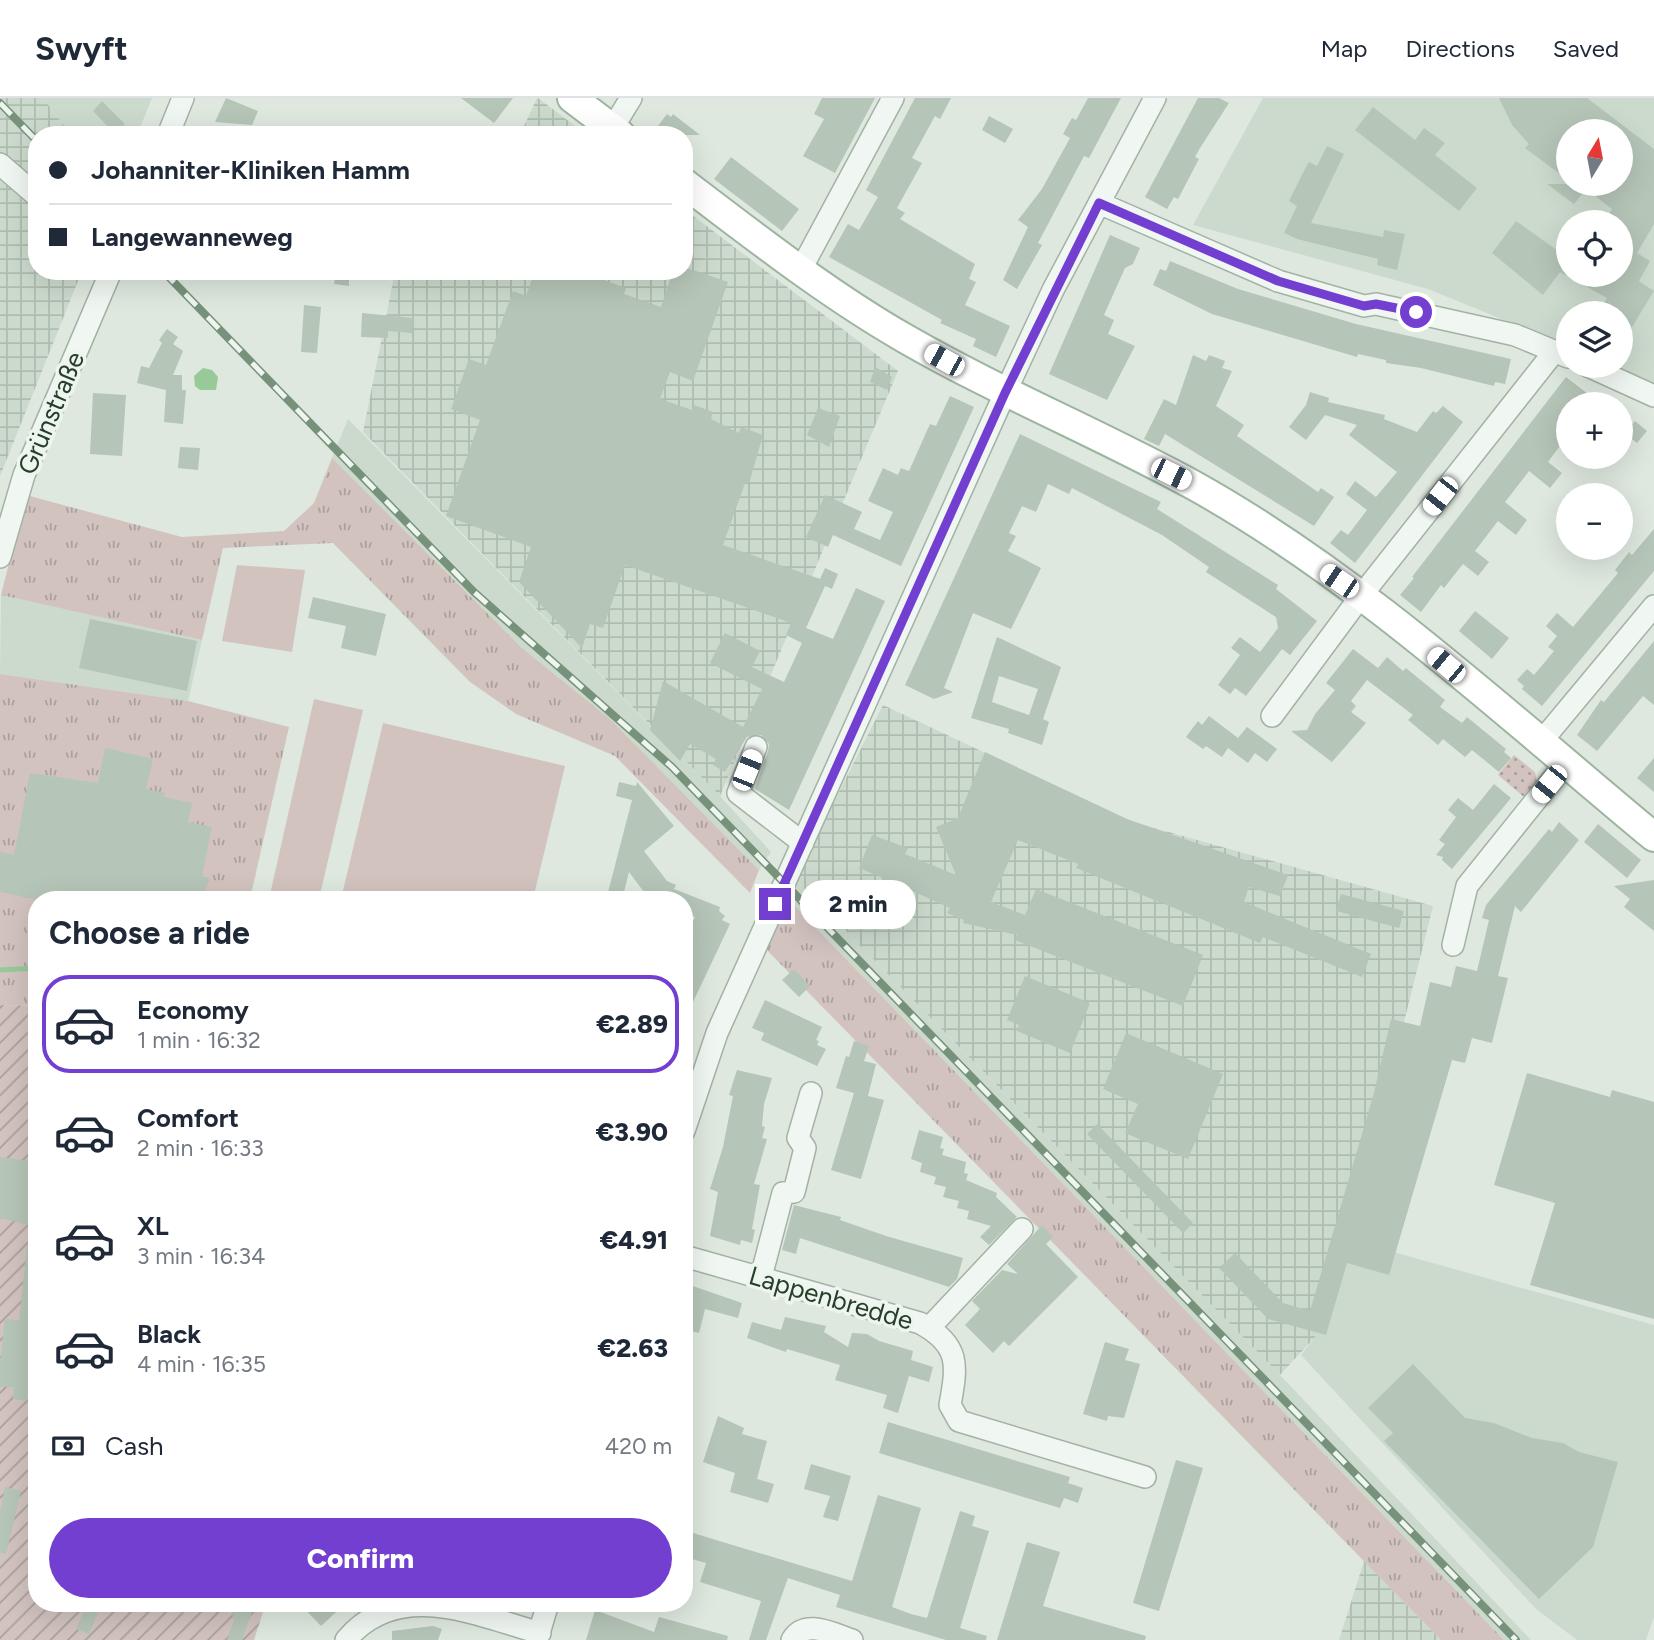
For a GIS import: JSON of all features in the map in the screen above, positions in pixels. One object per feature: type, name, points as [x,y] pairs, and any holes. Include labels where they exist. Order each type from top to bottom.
[{"type":"main road","points":[[572,98],[608,126]]},
{"type":"main road","points":[[693,190],[801,269],[903,338],[1005,393],[1195,486],[1361,596],[1654,837]]},
{"type":"street","points":[[172,126],[183,98]]},
{"type":"street","points":[[619,126],[631,98]]},
{"type":"street","points":[[801,269],[893,98]]},
{"type":"street","points":[[693,1104],[717,1033],[1005,393],[1099,203],[1155,98]]},
{"type":"street","points":[[0,164],[28,188]]},
{"type":"street","points":[[1099,203],[1278,281],[1364,306],[1376,304],[1515,335],[1556,352]]},
{"type":"street","name":"Grünstraße","points":[[0,557],[24,475],[107,280]]},
{"type":"street","points":[[1272,716],[1361,596],[1556,360]]},
{"type":"street","points":[[1614,378],[1654,396]]},
{"type":"street","points":[[1539,743],[1654,606]]},
{"type":"street","points":[[756,747],[738,793],[803,843]]},
{"type":"street","points":[[1453,945],[1467,886],[1565,764]]},
{"type":"street","points":[[761,1277],[783,1193],[794,1192],[805,1148],[798,1138],[811,1093]]},
{"type":"street","points":[[929,1328],[1022,1229]]},
{"type":"street","name":"Lappenbredde","points":[[693,1258],[929,1328],[947,1344],[956,1367],[950,1405],[958,1420],[1145,1477]]},
{"type":"street","points":[[346,1640],[371,1619],[386,1612]]},
{"type":"street","points":[[464,1612],[538,1636],[545,1612]]},
{"type":"street","points":[[792,1640],[802,1629],[813,1628],[852,1640]]},
{"type":"shaded area","points":[[0,98],[43,98],[64,126],[28,126],[28,280],[78,280],[0,476]]},
{"type":"shaded area","points":[[43,98],[152,98],[141,126],[64,126]]},
{"type":"shaded area","points":[[538,98],[575,126],[524,126]]},
{"type":"shaded area","points":[[1263,98],[1654,98],[1654,387],[1633,377],[1633,301],[1556,301],[1556,341],[1428,289],[1193,225]]},
{"type":"shaded area","points":[[693,216],[898,371],[720,796],[363,432],[393,280],[693,280]]},
{"type":"shaded area","points":[[203,368],[212,370],[218,377],[216,390],[200,390],[195,386],[194,376]]},
{"type":"shaded area","points":[[348,419],[720,796],[771,852],[759,870],[610,719],[522,648],[332,458]]},
{"type":"shaded area","points":[[1,595],[202,640],[188,701],[0,674]]},
{"type":"shaded area","points":[[883,705],[1133,822],[1433,906],[1377,1130],[1315,1337],[1280,1375],[795,879]]},
{"type":"shaded area","points":[[795,879],[1280,1375],[1531,1640],[1504,1640],[786,897]]},
{"type":"shaded area","points":[[1347,1239],[1654,1325],[1654,1617],[1646,1640],[1577,1640],[1536,1609],[1301,1355],[1315,1337]]},
{"type":"shaded area","points":[[1364,1561],[1441,1640],[1339,1640]]},
{"type":"green space","points":[[332,458],[522,648],[610,719],[759,870],[750,893],[615,756],[516,714],[470,682],[333,543],[223,548],[202,640],[1,595],[26,495],[182,537],[284,531],[314,503]]},
{"type":"green space","points":[[237,565],[305,570],[292,652],[222,641]]},
{"type":"green space","points":[[0,674],[188,701],[289,727],[252,891],[28,891],[28,1006],[0,1005]]},
{"type":"green space","points":[[314,699],[363,710],[321,891],[271,891]]},
{"type":"green space","points":[[383,723],[565,766],[535,891],[343,891]]},
{"type":"green space","points":[[1514,755],[1535,772],[1537,782],[1525,798],[1498,775]]},
{"type":"green space","points":[[786,897],[1504,1640],[1441,1640],[763,946]]},
{"type":"green space","points":[[0,1005],[28,1006],[28,1612],[263,1612],[254,1640],[0,1640]]},
{"type":"building","points":[[226,98],[258,111],[252,125],[215,122]]},
{"type":"building","points":[[461,98],[513,98],[494,123]]},
{"type":"building","points":[[822,98],[875,98],[835,173],[803,156],[824,119],[814,114]]},
{"type":"building","points":[[915,98],[951,98],[940,119],[935,116],[912,158],[922,163],[897,208],[905,213],[900,219],[975,264],[969,279],[976,282],[965,305],[1010,326],[996,357],[973,346],[976,339],[940,323],[942,320],[829,257],[848,224],[859,230],[878,197],[866,190]]},
{"type":"building","points":[[1088,98],[1121,98],[1089,158],[1084,156],[1038,243],[1042,245],[1017,289],[1003,280],[1028,227],[1018,220],[1042,189],[1070,138],[1063,134],[1072,118],[1076,120]]},
{"type":"building","points":[[1198,98],[1219,98],[1229,103],[1195,157],[1199,159],[1178,199],[1174,197],[1167,209],[1145,197]]},
{"type":"building","points":[[1499,98],[1587,98],[1615,119],[1556,119],[1556,171],[1525,148],[1529,144],[1512,125]]},
{"type":"building","points":[[102,101],[125,124],[107,126],[93,111]]},
{"type":"building","points":[[1373,107],[1415,140],[1424,128],[1445,143],[1435,155],[1477,188],[1459,211],[1355,130]]},
{"type":"building","points":[[667,114],[671,117],[673,114],[688,126],[658,126]]},
{"type":"building","points":[[989,116],[1013,129],[1005,143],[982,130]]},
{"type":"building","points":[[1633,133],[1654,149],[1654,224],[1637,253],[1650,261],[1639,281],[1654,291],[1633,325],[1633,301],[1605,301],[1607,298],[1587,287],[1633,287],[1633,210],[1612,209],[1595,196],[1633,196]]},
{"type":"building","points":[[1327,146],[1344,154],[1311,223],[1383,237],[1384,230],[1405,234],[1397,270],[1377,265],[1378,259],[1297,239],[1284,233],[1297,206],[1289,201],[1309,162],[1317,166]]},
{"type":"building","points":[[731,157],[799,209],[782,231],[714,179]]},
{"type":"building","points":[[1563,196],[1580,196],[1574,204]]},
{"type":"building","points":[[1516,221],[1556,249],[1556,277],[1543,295],[1492,253]]},
{"type":"building","points":[[1110,235],[1140,248],[1133,264],[1125,268],[1104,315],[1114,320],[1108,334],[1135,346],[1107,400],[1049,374]]},
{"type":"building","points":[[1170,261],[1238,289],[1356,324],[1511,359],[1505,384],[1495,382],[1494,386],[1421,368],[1386,363],[1386,360],[1358,354],[1357,357],[1212,314],[1153,285],[1160,269],[1166,271]]},
{"type":"building","points":[[693,270],[728,282],[693,381],[670,372],[660,399],[692,410],[694,405],[713,412],[711,419],[739,433],[741,427],[763,435],[749,483],[745,483],[723,545],[820,579],[825,568],[838,574],[832,589],[825,586],[806,628],[833,639],[856,588],[885,601],[789,810],[755,789],[769,744],[761,735],[747,737],[725,772],[713,765],[716,759],[690,744],[680,761],[650,730],[663,681],[743,727],[762,689],[710,663],[725,633],[760,651],[752,667],[784,682],[802,643],[786,635],[791,623],[625,565],[603,628],[590,624],[582,648],[519,582],[531,547],[446,516],[480,420],[451,409],[469,359],[486,365],[513,291],[526,296],[532,280],[604,280],[626,288],[624,294],[661,307],[670,280],[693,280]]},
{"type":"building","points":[[335,280],[349,280],[349,286],[334,284]]},
{"type":"building","points":[[304,305],[321,307],[317,353],[301,352]]},
{"type":"building","points":[[362,313],[413,318],[412,333],[388,331],[388,338],[361,337]]},
{"type":"building","points":[[167,329],[178,337],[173,344],[183,351],[173,375],[182,375],[182,390],[186,390],[183,424],[164,422],[166,390],[137,383],[141,366],[149,368],[162,343],[159,340]]},
{"type":"building","points":[[1193,355],[1206,361],[1209,355],[1225,361],[1222,368],[1232,371],[1216,406],[1244,425],[1237,436],[1318,492],[1321,488],[1334,497],[1314,526],[1165,434],[1159,446],[1144,439],[1164,399],[1176,405]]},
{"type":"building","points":[[875,367],[892,377],[887,390],[870,382]]},
{"type":"building","points":[[1565,378],[1585,392],[1556,392],[1556,451],[1548,462],[1562,473],[1550,488],[1529,471],[1505,502],[1527,520],[1516,535],[1498,521],[1475,551],[1489,562],[1478,576],[1463,564],[1444,588],[1441,585],[1421,612],[1400,595],[1414,578],[1412,577]]},
{"type":"building","points":[[1310,392],[1329,398],[1328,402],[1385,415],[1384,419],[1417,432],[1433,411],[1436,413],[1443,406],[1463,422],[1355,563],[1330,543],[1341,530],[1348,535],[1367,510],[1346,494],[1355,481],[1376,497],[1397,472],[1349,435],[1357,425],[1325,415],[1306,440],[1289,427],[1306,405]]},
{"type":"building","points":[[93,393],[126,395],[122,456],[90,454]]},
{"type":"building","points":[[950,396],[974,407],[901,566],[833,535],[828,547],[806,537],[825,495],[862,512],[854,529],[880,540],[893,512],[868,501],[883,468],[898,475],[901,468],[909,471],[930,424],[936,426]]},
{"type":"building","points":[[818,408],[840,416],[829,447],[807,435]]},
{"type":"building","points":[[1635,421],[1647,431],[1637,443],[1633,440]]},
{"type":"building","points":[[1020,434],[1161,502],[1157,509],[1278,585],[1276,589],[1317,621],[1290,655],[1282,649],[1246,696],[1235,688],[1230,694],[1218,685],[1240,655],[1231,648],[1240,637],[1260,652],[1278,628],[1276,617],[1206,572],[1209,567],[1162,535],[1072,488],[1069,494],[1048,484],[1036,512],[1022,506],[1009,533],[1016,536],[1008,551],[1041,568],[1011,629],[973,613],[944,688],[953,692],[934,699],[905,685]]},
{"type":"building","points":[[180,447],[200,448],[198,470],[178,468]]},
{"type":"building","points":[[1654,529],[1654,571],[1542,706],[1522,689],[1524,686],[1517,680],[1527,669],[1534,675],[1554,651],[1548,647],[1557,636],[1546,626],[1557,613],[1573,627],[1618,573],[1615,570],[1623,560],[1633,560],[1633,554]]},
{"type":"building","points":[[313,597],[386,614],[376,656],[341,648],[346,626],[308,618]]},
{"type":"building","points":[[1475,611],[1509,638],[1492,659],[1459,631]]},
{"type":"building","points":[[90,619],[197,641],[187,691],[79,668]]},
{"type":"building","points":[[997,637],[1061,667],[1043,719],[1049,722],[1042,745],[1008,733],[1009,729],[971,718]],"holes":[[[999,676],[1038,689],[1029,715],[992,702]]]},
{"type":"building","points":[[1654,641],[1654,705],[1643,696],[1597,751],[1577,735],[1601,700],[1604,702]]},
{"type":"building","points":[[1353,649],[1378,668],[1387,657],[1403,671],[1406,668],[1445,700],[1440,707],[1462,723],[1467,717],[1506,749],[1504,752],[1511,758],[1499,772],[1472,750],[1465,757],[1443,739],[1438,745],[1408,720],[1413,715],[1367,680],[1351,701],[1356,706],[1351,712],[1366,723],[1332,762],[1291,731],[1307,730],[1315,714],[1335,690],[1326,683]]},
{"type":"building","points":[[1209,716],[1238,738],[1247,727],[1277,749],[1267,762],[1255,753],[1248,763],[1228,748],[1222,757],[1206,746],[1203,749],[1186,737],[1198,721],[1202,725]]},
{"type":"building","points":[[105,748],[153,759],[146,789],[165,793],[164,797],[192,803],[188,822],[212,827],[202,876],[210,878],[205,891],[28,891],[28,898],[0,892],[0,852],[14,855],[30,773],[98,783]]},
{"type":"building","points":[[985,752],[1127,819],[1288,875],[1280,896],[1249,887],[1244,902],[1371,954],[1362,977],[1263,937],[1260,943],[1076,868],[1078,864],[1018,840],[991,902],[1025,915],[1036,889],[1203,955],[1183,1006],[1015,940],[1017,935],[963,923],[964,920],[947,913],[950,908],[893,882],[883,882],[881,877],[859,868],[872,835],[908,848],[905,854],[956,875],[936,827],[958,818]]},
{"type":"building","points":[[1654,758],[1654,792],[1637,778]]},
{"type":"building","points":[[619,782],[636,786],[637,782],[674,826],[644,851],[667,881],[676,885],[674,889],[679,891],[643,891],[629,872],[624,891],[608,891],[632,800],[616,796]]},
{"type":"building","points":[[1494,784],[1511,798],[1452,869],[1442,860],[1443,857],[1436,855],[1445,844],[1439,840],[1456,817],[1448,810],[1458,798],[1473,810]]},
{"type":"building","points":[[1559,822],[1579,840],[1521,912],[1515,906],[1498,976],[1508,978],[1492,1043],[1472,1038],[1465,1063],[1452,1060],[1389,1275],[1347,1263],[1326,1335],[1268,1319],[1219,1268],[1235,1253],[1283,1303],[1310,1311],[1374,1093],[1391,1019],[1420,1026],[1430,982],[1451,987],[1456,966],[1477,971],[1489,920],[1482,918],[1486,905],[1549,829],[1552,832]]},
{"type":"building","points":[[1598,824],[1641,860],[1627,878],[1584,842]]},
{"type":"building","points":[[1654,880],[1654,931],[1624,907],[1630,899],[1614,886]]},
{"type":"building","points":[[1341,894],[1404,911],[1399,928],[1336,911]]},
{"type":"building","points":[[693,896],[720,907],[719,911],[725,916],[722,920],[730,924],[693,1002],[693,921]]},
{"type":"building","points":[[794,969],[810,986],[799,997],[782,980]]},
{"type":"building","points":[[1025,976],[1090,1003],[1070,1053],[1017,1031],[1019,1025],[1007,1020]]},
{"type":"building","points":[[765,1000],[822,1027],[816,1040],[819,1041],[817,1045],[826,1049],[817,1066],[761,1040],[764,1033],[752,1028]]},
{"type":"building","points":[[1126,1033],[1223,1074],[1188,1159],[1125,1133],[1138,1104],[1103,1089]]},
{"type":"building","points":[[854,1041],[869,1046],[864,1061],[876,1064],[868,1096],[884,1100],[861,1179],[831,1170],[854,1093],[836,1088],[846,1056],[849,1057]]},
{"type":"building","points":[[737,1070],[772,1078],[764,1104],[762,1126],[765,1127],[762,1138],[767,1139],[754,1184],[760,1185],[752,1229],[755,1230],[752,1243],[741,1240],[740,1245],[710,1236],[718,1192],[710,1189],[723,1147],[733,1096],[729,1095]]},
{"type":"building","points":[[1527,1073],[1610,1097],[1612,1090],[1654,1102],[1654,1319],[1530,1285],[1555,1203],[1494,1185]]},
{"type":"building","points":[[1097,1124],[1193,1223],[1183,1233],[1087,1134]]},
{"type":"building","points":[[919,1130],[943,1137],[940,1148],[944,1149],[942,1155],[966,1162],[966,1180],[997,1193],[996,1197],[1017,1217],[989,1245],[980,1237],[991,1226],[967,1219],[969,1211],[957,1208],[959,1201],[943,1197],[946,1187],[934,1184],[936,1177],[920,1172],[922,1163],[911,1159]]},
{"type":"building","points":[[0,1157],[28,1161],[28,1225],[0,1218]]},
{"type":"building","points":[[794,1205],[841,1217],[840,1220],[886,1236],[963,1258],[957,1279],[949,1287],[800,1238],[796,1254],[782,1250]]},
{"type":"building","points":[[1042,1225],[1053,1237],[1046,1244],[1078,1277],[1009,1346],[1004,1341],[993,1353],[965,1325],[980,1309],[972,1301],[1002,1270],[1018,1274],[1007,1264]]},
{"type":"building","points":[[28,1246],[27,1401],[13,1399],[14,1387],[0,1387],[5,1318],[19,1321]]},
{"type":"building","points":[[693,1286],[742,1303],[738,1318],[705,1309],[699,1333],[693,1331]]},
{"type":"building","points":[[785,1317],[826,1326],[824,1332],[848,1347],[852,1333],[867,1334],[879,1341],[913,1351],[911,1360],[933,1367],[929,1382],[909,1376],[898,1413],[883,1408],[887,1395],[835,1380],[840,1365],[787,1349],[786,1352],[747,1338],[752,1322],[781,1330]]},
{"type":"building","points":[[1105,1342],[1129,1349],[1125,1360],[1140,1364],[1124,1418],[1108,1416],[1107,1421],[1083,1414]]},
{"type":"building","points":[[1413,1364],[1465,1418],[1494,1423],[1532,1438],[1563,1443],[1579,1452],[1618,1462],[1593,1547],[1539,1599],[1384,1441],[1393,1433],[1368,1408]]},
{"type":"building","points":[[718,1416],[744,1428],[742,1434],[767,1441],[757,1479],[774,1484],[768,1503],[730,1492],[735,1473],[703,1462]]},
{"type":"building","points":[[888,1422],[1070,1477],[1068,1483],[1083,1488],[1078,1503],[1064,1498],[1060,1508],[879,1453]]},
{"type":"building","points":[[1176,1460],[1203,1468],[1159,1611],[1133,1603]]},
{"type":"building","points":[[811,1464],[851,1476],[838,1521],[823,1517],[830,1496],[804,1489]]},
{"type":"building","points":[[5,1487],[21,1491],[6,1554],[0,1553],[0,1512]]},
{"type":"building","points":[[878,1495],[921,1508],[892,1607],[927,1618],[960,1511],[975,1516],[972,1526],[989,1531],[960,1628],[987,1636],[986,1640],[946,1640],[836,1607],[840,1595],[788,1578],[766,1640],[749,1640],[761,1601],[700,1582],[706,1563],[693,1559],[693,1533],[852,1581]]},
{"type":"building","points":[[1027,1542],[1060,1552],[1043,1606],[1146,1636],[1145,1640],[997,1640]]},
{"type":"building","points":[[83,1612],[98,1612],[89,1634],[76,1629]]},
{"type":"building","points":[[232,1612],[252,1612],[242,1640],[227,1640],[234,1620]]},
{"type":"building","points":[[308,1612],[336,1612],[321,1626]]},
{"type":"building","points":[[594,1612],[654,1632],[659,1617],[728,1636],[727,1640],[586,1640]]},
{"type":"building","points":[[433,1626],[442,1629],[438,1640],[392,1640],[392,1631]]},
{"type":"waterway","points":[[0,970],[28,968]]},
{"type":"railway","points":[[0,103],[28,132]]},
{"type":"railway","points":[[172,280],[474,592],[672,767],[1516,1640]]},
{"type":"route","points":[[775,904],[1005,393],[1053,290],[1099,203],[1278,281],[1364,306],[1376,304],[1416,312]]}]
